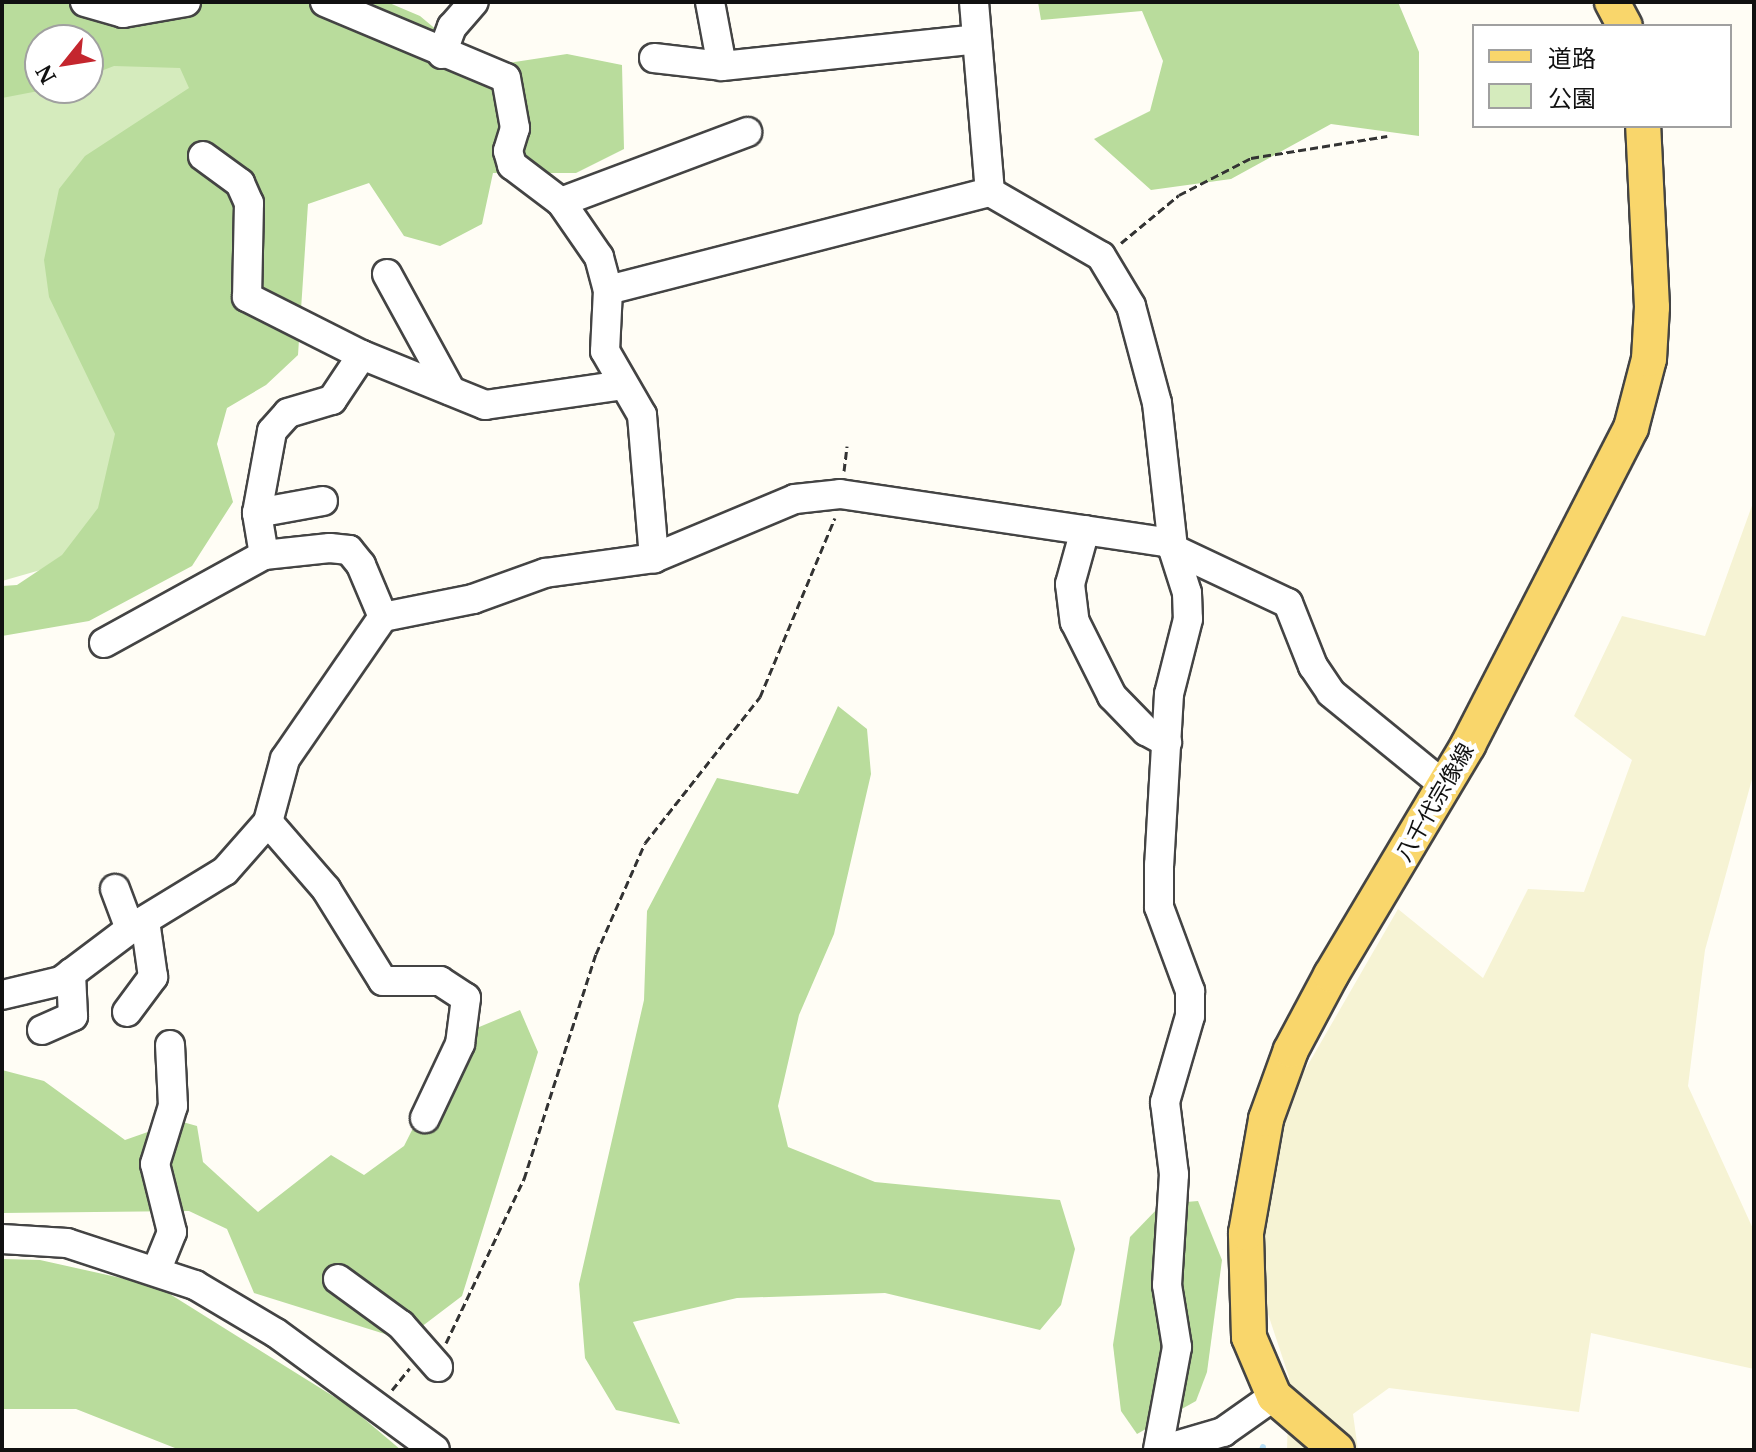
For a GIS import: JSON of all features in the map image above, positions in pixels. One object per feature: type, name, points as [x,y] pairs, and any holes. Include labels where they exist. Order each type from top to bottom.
[{"type":"main road","name":"八千代宗像線","points":[[1337,1450],[1274,1396],[1249,1337],[1243,1288],[1252,1181],[1266,1119],[1291,1050],[1331,975],[1445,786],[1614,464],[1641,393],[1652,307],[1643,128]]},
{"type":"street","points":[[85,2],[123,13],[186,2]]},
{"type":"street","points":[[442,54],[452,27],[474,2]]},
{"type":"street","points":[[710,2],[722,66]]},
{"type":"street","points":[[974,2],[990,192]]},
{"type":"street","points":[[331,3],[442,54],[506,78],[515,128],[508,151],[512,165],[561,202],[599,257],[608,290],[605,351],[642,415],[654,558]]},
{"type":"street","points":[[654,58],[722,66],[977,39]]},
{"type":"street","points":[[561,202],[747,132]]},
{"type":"street","points":[[203,156],[240,183],[249,203],[247,297],[362,355],[451,391],[507,406],[623,385]]},
{"type":"street","points":[[608,290],[811,227],[990,192],[1101,256],[1131,306],[1146,351],[1172,546],[1188,619],[1169,694],[1159,907],[1190,991],[1190,1016],[1165,1102],[1174,1174],[1167,1285],[1177,1347],[1160,1450],[1223,1432],[1274,1396]]},
{"type":"street","points":[[387,274],[451,391]]},
{"type":"street","points":[[264,555],[257,513],[277,421],[332,400],[362,355]]},
{"type":"street","points":[[2,995],[37,991],[71,973],[138,925],[225,871],[268,822],[285,759],[383,617],[473,599],[545,573],[654,558],[795,499],[840,494],[1172,546],[1288,603],[1313,666],[1331,693],[1445,786]]},
{"type":"street","points":[[257,513],[323,501]]},
{"type":"street","points":[[1085,530],[1070,584],[1075,622],[1112,696],[1146,731],[1167,742]]},
{"type":"street","points":[[104,643],[264,555],[349,550],[383,617]]},
{"type":"street","points":[[268,822],[326,889],[383,981],[440,981],[466,998],[460,1044],[425,1118]]},
{"type":"street","points":[[115,889],[138,925],[153,977],[127,1012]]},
{"type":"street","points":[[42,1030],[73,1016],[71,973]]},
{"type":"street","points":[[157,1269],[172,1232],[155,1164],[173,1106],[170,1045]]},
{"type":"street","points":[[2,1239],[67,1243],[157,1269],[227,1302],[435,1450]]},
{"type":"street","points":[[338,1279],[401,1325],[433,1361]]},
{"type":"path","points":[[1101,256],[1179,195],[1251,158],[1387,136]]},
{"type":"path","points":[[378,1409],[433,1361],[446,1343],[524,1179],[596,954],[645,843],[760,697],[830,540],[847,446]]},
{"type":"shaded area","points":[[1754,500],[1754,772],[1705,950],[1688,1086],[1754,1231],[1754,1369],[1591,1333],[1579,1412],[1389,1388],[1353,1414],[1358,1450],[1287,1450],[1289,1377],[1255,1275],[1287,1101],[1398,909],[1483,978],[1528,889],[1584,892],[1632,760],[1574,716],[1622,616],[1705,636]]},
{"type":"green space","points":[[2,2],[92,24],[24,24],[24,104],[104,104],[104,27],[211,53],[128,545],[2,581]]},
{"type":"green space","points":[[2,2],[387,2],[420,16],[481,67],[567,54],[622,65],[624,149],[576,173],[493,173],[482,224],[440,246],[404,236],[369,183],[308,204],[298,355],[266,385],[227,408],[217,444],[233,502],[192,566],[89,621],[2,636],[2,586],[17,585],[62,555],[98,508],[115,434],[49,297],[44,260],[59,189],[85,156],[189,88],[180,68],[114,66],[104,70],[104,24],[24,24],[24,94],[2,98]]},
{"type":"green space","points":[[1038,2],[1398,2],[1419,52],[1419,136],[1331,124],[1231,179],[1151,190],[1094,139],[1150,111],[1163,61],[1142,11],[1041,20]]},
{"type":"green space","points":[[838,706],[867,729],[871,774],[834,934],[799,1015],[778,1106],[788,1147],[875,1182],[1060,1200],[1075,1249],[1061,1305],[1040,1330],[885,1293],[737,1298],[633,1322],[680,1424],[616,1410],[585,1358],[579,1284],[644,1000],[647,911],[717,778],[798,794]]},
{"type":"green space","points":[[520,1010],[538,1052],[462,1296],[404,1340],[254,1293],[227,1229],[189,1211],[2,1213],[2,1070],[44,1081],[125,1140],[179,1121],[197,1126],[203,1162],[258,1212],[331,1155],[364,1175],[404,1146],[460,1035]]},
{"type":"green space","points":[[1198,1201],[1222,1260],[1207,1372],[1196,1401],[1137,1434],[1121,1411],[1113,1345],[1130,1237],[1162,1204]]},
{"type":"green space","points":[[2,1259],[40,1260],[157,1286],[349,1406],[401,1450],[180,1450],[76,1409],[2,1409]]}]
